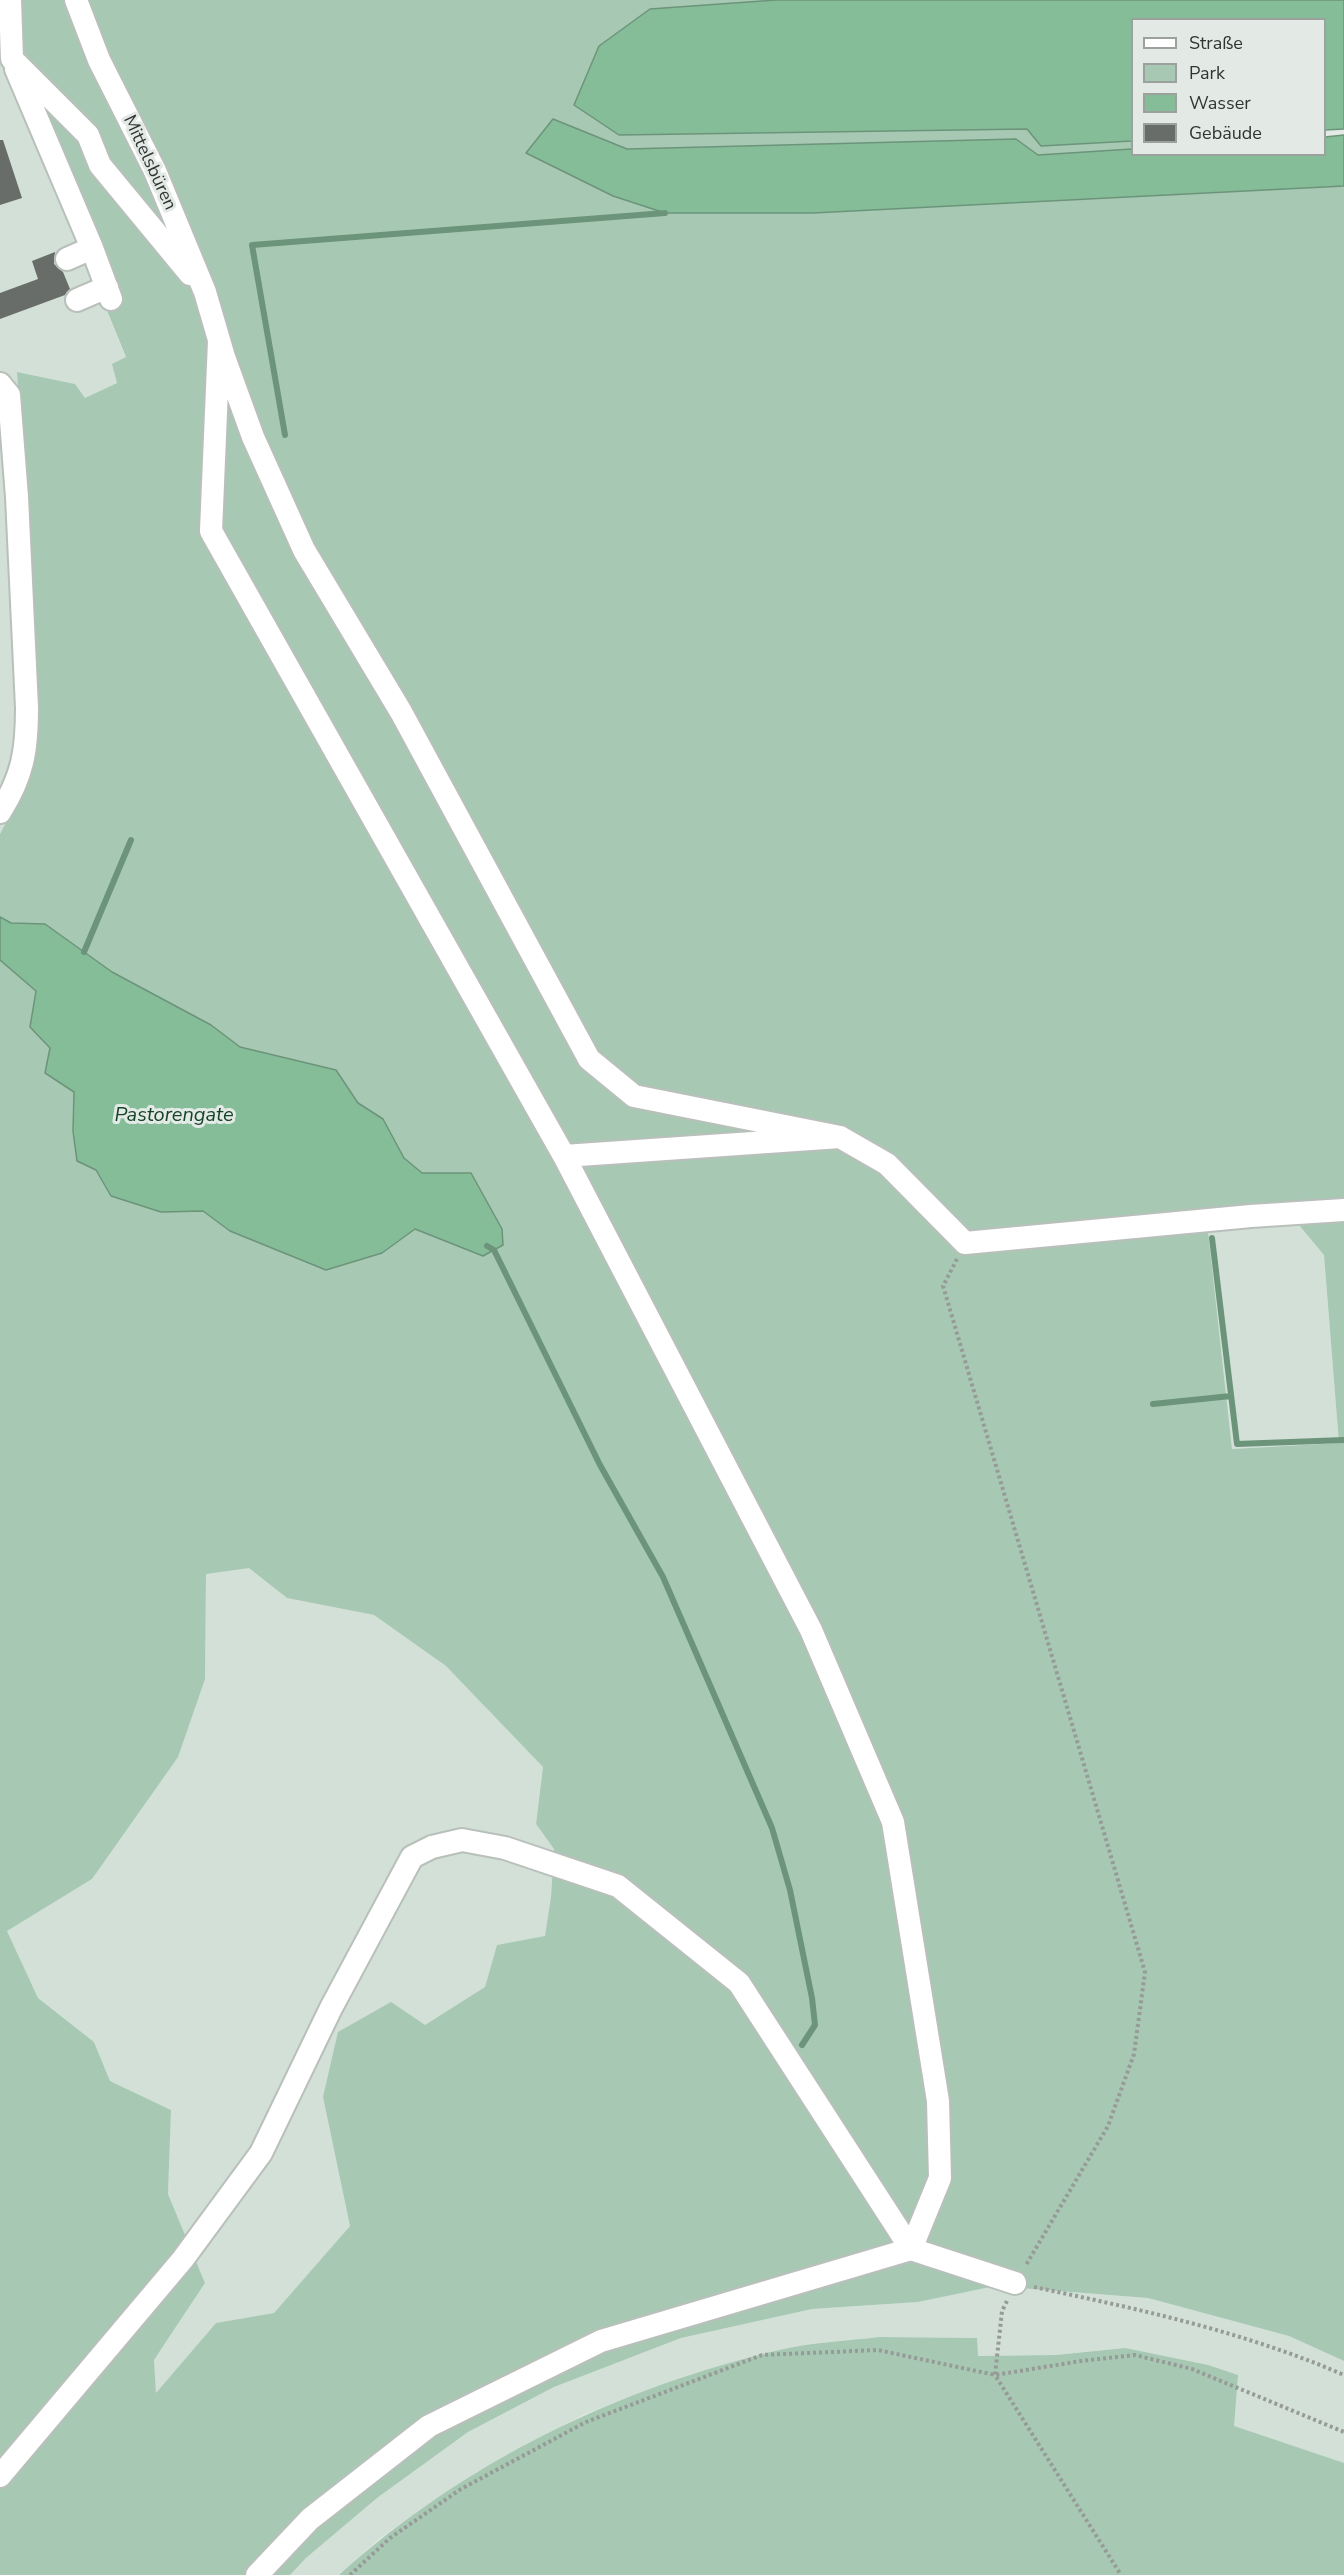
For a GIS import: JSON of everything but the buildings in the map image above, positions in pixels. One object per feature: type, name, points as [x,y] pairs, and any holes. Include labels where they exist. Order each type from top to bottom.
[{"type":"street","points":[[6,61],[10,0]]},
{"type":"street","name":"Mittelsbüren","points":[[76,0],[99,60],[155,171],[205,292],[217,334]]},
{"type":"street","points":[[0,23],[6,61],[92,248],[109,293],[77,300]]},
{"type":"street","points":[[6,61],[88,135],[100,165],[205,292]]},
{"type":"street","points":[[67,259],[92,248]]},
{"type":"street","points":[[217,334],[253,437],[304,550],[400,712],[589,1059],[634,1096],[840,1137],[887,1164],[966,1243],[1251,1216],[1344,1210]]},
{"type":"street","points":[[217,334],[211,531],[564,1156],[811,1630],[893,1821],[938,2101],[940,2178],[911,2248]]},
{"type":"street","points":[[0,384],[9,395],[17,497],[27,708],[27,736],[23,765],[15,789],[0,812]]},
{"type":"street","points":[[564,1156],[840,1137]]},
{"type":"street","points":[[0,2476],[183,2259],[261,2153],[331,2008],[412,1857],[432,1846],[462,1840],[505,1848],[618,1886],[739,1983],[911,2248]]},
{"type":"street","points":[[257,2575],[310,2518],[429,2426],[601,2341],[911,2248],[1015,2283]]},
{"type":"path","points":[[966,1243],[943,1286],[1145,1972],[1134,2054],[1108,2126],[1015,2283],[1002,2311],[995,2374],[1121,2575]]},
{"type":"path","points":[[1015,2283],[1148,2311],[1298,2355],[1344,2375]]},
{"type":"path","points":[[350,2575],[390,2538],[461,2489],[586,2422],[762,2355],[878,2350],[995,2374],[1135,2355],[1192,2369],[1344,2432]]},
{"type":"shaded area","points":[[0,49],[126,358],[117,383],[85,398],[75,384],[17,372],[27,551],[28,780],[0,834]]},
{"type":"shaded area","points":[[1298,1224],[1324,1255],[1339,1443],[1232,1449],[1208,1231]]},
{"type":"shaded area","points":[[249,1567],[287,1598],[374,1615],[446,1666],[543,1767],[536,1824],[554,1849],[551,1897],[545,1937],[497,1945],[485,1987],[425,2025],[323,2097],[350,2226],[274,2313],[216,2323],[156,2394],[154,2360],[205,2283],[168,2194],[171,2110],[110,2081],[94,2042],[38,1998],[7,1931],[92,1879],[205,1679],[206,1573]]},
{"type":"shaded area","points":[[995,2286],[1148,2298],[1289,2336],[1344,2361],[1344,2575],[1125,2348],[1056,2355],[977,2356],[977,2338],[879,2337],[786,2349],[682,2377],[583,2415],[488,2466],[419,2510],[378,2540],[339,2575],[290,2575],[306,2558],[377,2498],[468,2432],[554,2387],[681,2338],[812,2309],[918,2302]]},
{"type":"green space","points":[[0,0],[776,0],[650,9],[1028,129],[1041,146],[1131,141],[1131,149],[1038,155],[1016,139],[627,149],[553,119],[527,153],[613,196],[665,213],[813,213],[1344,186],[1344,2361],[1289,2336],[1148,2298],[995,2286],[918,2302],[812,2309],[681,2338],[554,2387],[468,2432],[377,2498],[306,2558],[290,2575],[0,2575],[0,960],[36,991],[30,1027],[50,1048],[45,1074],[74,1092],[73,1131],[111,1196],[161,1212],[203,1211],[230,1231],[326,1270],[382,1253],[415,1229],[483,1256],[471,1173],[422,1173],[404,1158],[383,1119],[358,1103],[336,1070],[240,1047],[211,1025],[112,972],[45,924],[11,923],[0,917],[0,834],[28,780],[27,551],[17,372],[75,384],[85,398],[117,383],[112,364],[126,357],[0,49]],"holes":[[[1298,1224],[1324,1255],[1339,1443],[1232,1449],[1208,1231]],[[249,1568],[287,1598],[374,1615],[446,1666],[543,1767],[536,1824],[554,1849],[551,1897],[545,1936],[497,1945],[485,1987],[425,2025],[391,2002],[338,2032],[323,2097],[350,2226],[274,2313],[216,2323],[156,2393],[154,2360],[205,2283],[168,2194],[171,2110],[110,2081],[94,2042],[38,1998],[7,1931],[92,1879],[178,1757],[205,1679],[206,1574]]]},
{"type":"green space","points":[[879,2337],[977,2338],[978,2356],[1056,2355],[1125,2348],[1208,2365],[1238,2375],[1234,2426],[1344,2463],[1344,2575],[339,2575],[387,2534],[438,2497],[547,2434],[605,2407],[663,2384],[784,2349]]},
{"type":"water","points":[[776,0],[1344,0],[1344,129],[1326,130],[1326,18],[1131,18],[1131,141],[1041,146],[1027,129],[619,135],[574,105],[599,46],[650,9]]},
{"type":"water","points":[[553,119],[627,149],[1016,139],[1038,155],[1131,149],[1131,156],[1326,156],[1326,137],[1344,135],[1344,186],[813,213],[665,213],[613,196],[526,153]]},
{"type":"water","name":"Pastorengate","points":[[0,917],[11,923],[45,924],[112,972],[211,1025],[240,1047],[336,1070],[358,1103],[383,1119],[404,1158],[422,1173],[471,1173],[502,1229],[503,1245],[483,1256],[415,1229],[382,1253],[326,1270],[230,1231],[203,1211],[161,1212],[111,1196],[96,1170],[77,1161],[73,1131],[74,1092],[45,1073],[50,1048],[30,1027],[36,991],[0,960]]},
{"type":"waterway","points":[[285,435],[252,245],[665,213]]},
{"type":"waterway","points":[[84,952],[131,840]]},
{"type":"waterway","points":[[1212,1238],[1237,1444],[1344,1440]]},
{"type":"waterway","points":[[487,1246],[494,1250],[600,1465],[663,1577],[772,1828],[790,1890],[812,1998],[815,2025],[802,2045]]},
{"type":"waterway","points":[[1153,1404],[1231,1396]]}]
